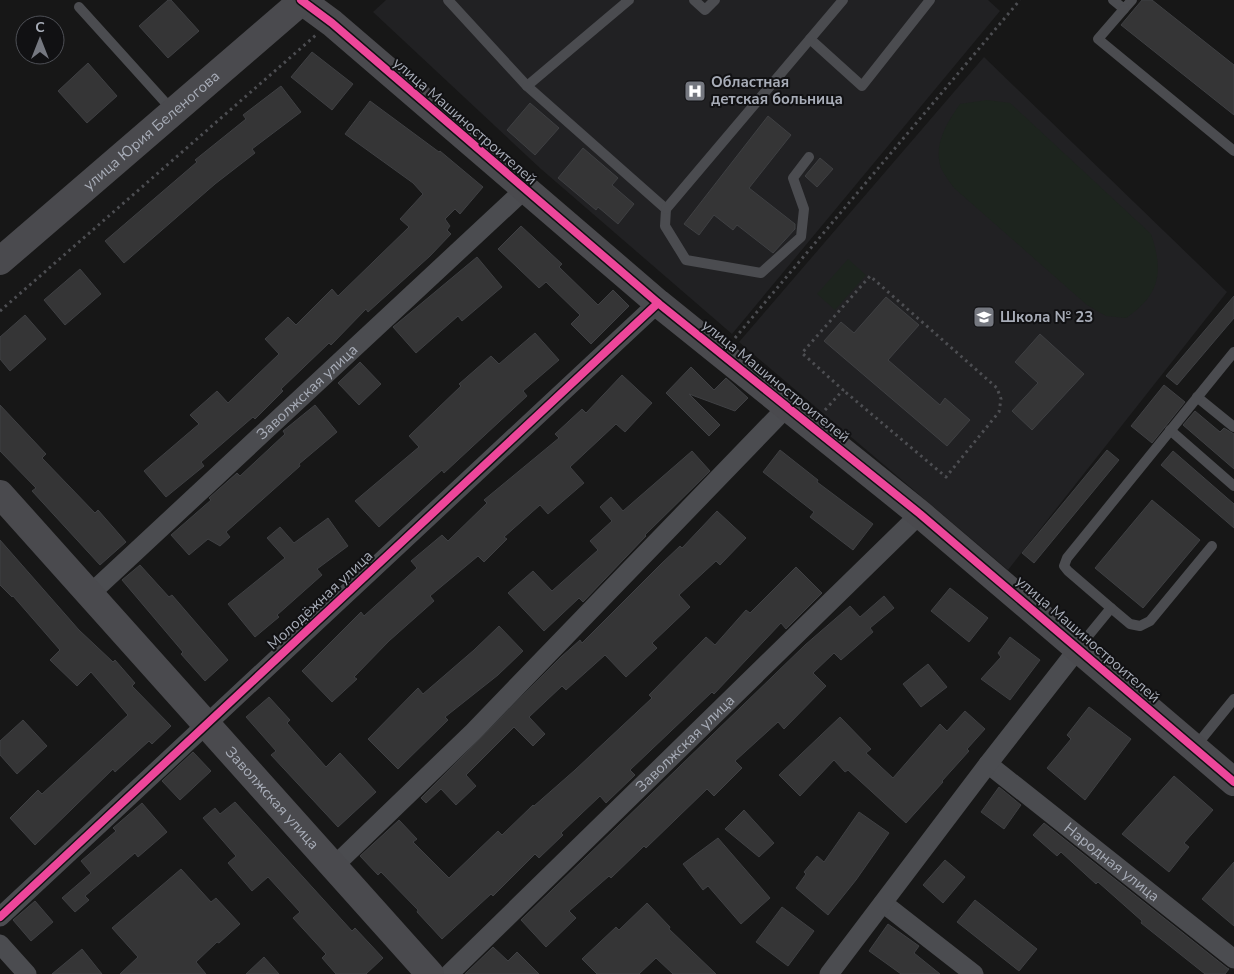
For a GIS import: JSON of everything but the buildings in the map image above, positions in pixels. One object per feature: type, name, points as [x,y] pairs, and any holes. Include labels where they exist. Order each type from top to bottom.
[{"type":"street","name":"улица Юрия Беленогова","points":[[0,262],[302,0]]},
{"type":"street","name":"улица Машиностроителей","points":[[302,0],[332,23],[524,190],[658,303],[920,514],[1194,748],[1227,772]]},
{"type":"street","name":"Заволжская улица","points":[[89,595],[524,190]]},
{"type":"street","name":"Молодёжная улица","points":[[0,917],[658,303]]},
{"type":"street","points":[[333,868],[473,732],[786,408]]},
{"type":"street","name":"Заволжская улица","points":[[0,494],[205,726],[430,974]]},
{"type":"street","name":"Заволжская улица","points":[[449,974],[920,514]]},
{"type":"street","points":[[829,974],[988,764],[1078,650]]},
{"type":"street","name":"Народная улица","points":[[988,764],[1234,959]]},
{"type":"street","points":[[883,902],[974,974]]},
{"type":"street","points":[[0,944],[27,974]]},
{"type":"lane","points":[[448,0],[527,86],[666,209]]},
{"type":"lane","points":[[527,86],[629,0]]},
{"type":"lane","points":[[694,0],[705,10],[715,0]]},
{"type":"lane","points":[[809,157],[792,178],[804,208],[801,237],[760,273],[686,260],[665,226],[666,209],[843,0]]},
{"type":"lane","points":[[810,39],[862,86],[930,0]]},
{"type":"lane","points":[[1113,0],[1124,9]]},
{"type":"lane","points":[[1132,0],[1098,39],[1234,151]]},
{"type":"lane","points":[[79,7],[173,112]]},
{"type":"lane","points":[[1212,546],[1150,621],[1140,626],[1130,624],[1064,566],[1067,558],[1234,352]]},
{"type":"lane","points":[[1197,397],[1234,427]]},
{"type":"lane","points":[[1170,430],[1234,486]]},
{"type":"lane","points":[[1078,650],[1081,642],[1111,608]]},
{"type":"lane","points":[[1194,748],[1234,699]]},
{"type":"path","points":[[732,341],[1020,0]]},
{"type":"path","points":[[0,311],[320,31]]},
{"type":"path","points":[[870,276],[997,388],[1000,399],[999,412],[946,477],[843,390],[802,353],[870,276]]},
{"type":"path","points":[[819,416],[843,390]]},
{"type":"shaded area","name":"Областная детская больница","points":[[386,0],[988,0],[1000,11],[732,334],[541,169],[373,12]]},
{"type":"shaded area","name":"Школа № 23","points":[[984,57],[1227,292],[1008,570],[739,342]]},
{"type":"shaded area","points":[[987,100],[1010,103],[1151,234],[1157,260],[1156,282],[1146,301],[1126,318],[1106,316],[1087,305],[954,188],[945,176],[941,168],[939,151],[946,126],[960,104]]},
{"type":"shaded area","points":[[848,259],[866,275],[835,310],[817,294]]},
{"type":"cycle path","points":[[301,0],[332,23],[658,303],[920,514],[1234,782]]},
{"type":"cycle path","points":[[0,917],[658,303]]},
{"type":"place","name":"Областная детская больница","points":[[695,91]]},
{"type":"place","name":"Школа № 23","points":[[984,317]]}]
